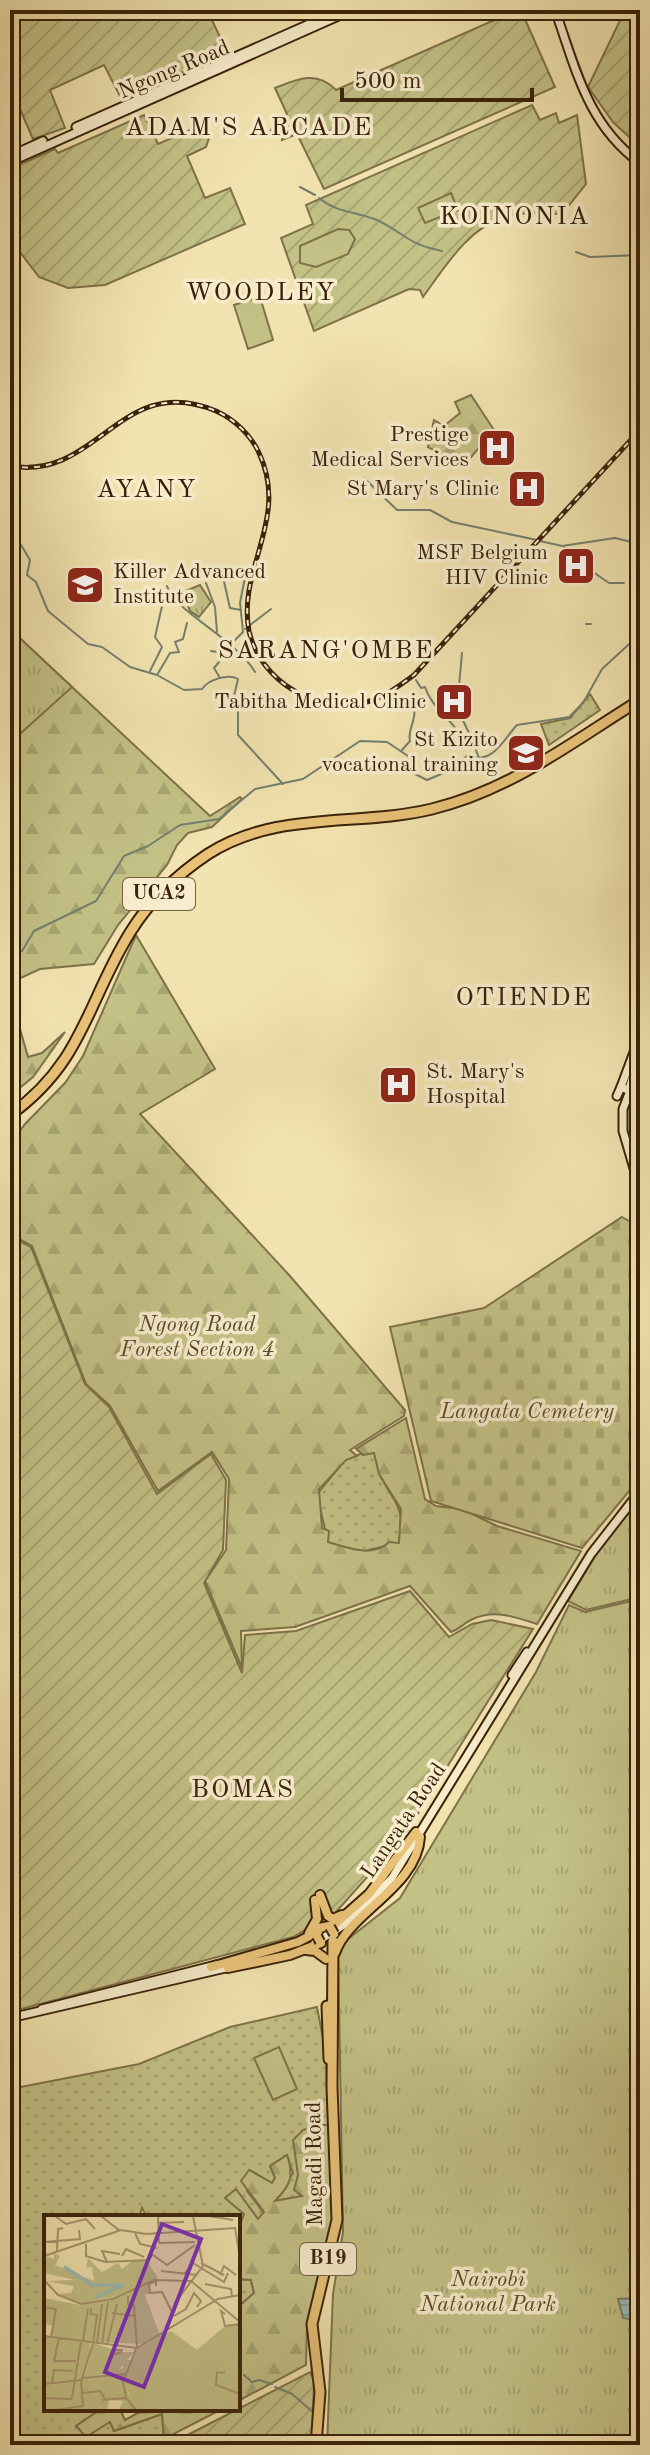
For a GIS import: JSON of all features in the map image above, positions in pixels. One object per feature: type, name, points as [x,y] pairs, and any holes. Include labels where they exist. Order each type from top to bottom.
[{"type":"highway","name":"UCA2","points":[[10,1112],[58,1062],[81,1026],[127,928],[163,884],[188,863],[227,839],[275,822],[412,810],[467,798],[521,775],[640,698]]},
{"type":"highway","name":"Magadi Road","points":[[331,2040],[330,1963],[333,1932]]},
{"type":"highway","name":"Magadi Road","points":[[316,2445],[320,2392],[312,2324],[337,2220],[326,1959],[318,1939]]},
{"type":"main road","name":"Ngong Road","points":[[10,156],[342,10]]},
{"type":"main road","name":"Ngong Road","points":[[10,162],[352,10]]},
{"type":"main road","points":[[557,10],[582,85],[603,120],[640,161]]},
{"type":"main road","points":[[625,1088],[640,1036]]},
{"type":"main road","points":[[640,1052],[620,1098],[619,1116],[625,1155],[640,1198]]},
{"type":"main road","points":[[620,1098],[624,1138],[640,1189]]},
{"type":"main road","name":"Langata Road","points":[[333,1932],[381,1885],[419,1834],[587,1553],[640,1484]]},
{"type":"main road","name":"Langata Road","points":[[10,2018],[228,1968],[306,1947],[337,1930],[388,1882],[591,1554],[640,1491]]},
{"type":"main road","points":[[306,1950],[318,1939],[333,1932],[419,1834]]},
{"type":"main road","points":[[241,1956],[318,1939],[333,1932],[385,1891],[419,1834]]},
{"type":"main road","points":[[333,2018],[333,1959],[339,1942],[393,1888],[415,1853],[419,1834]]},
{"type":"main road","points":[[211,1967],[308,1934],[316,1923],[317,1897],[327,1915],[333,1919],[377,1885]]},
{"type":"main road","name":"Langata Road","points":[[25,2015],[70,2000],[318,1939]]},
{"type":"main road","points":[[228,1968],[306,1950],[315,1951],[326,1959]]},
{"type":"green space","points":[[20,10],[229,10],[211,18],[227,52],[122,100],[104,65],[50,90],[65,128],[33,139],[19,107],[10,100],[10,14]]},
{"type":"green space","points":[[521,10],[555,87],[324,189],[297,134],[282,140],[281,128],[270,132],[275,123],[287,114],[275,88],[299,79],[314,78],[336,90]]},
{"type":"green space","points":[[625,10],[640,10],[640,147],[613,122],[588,87]]},
{"type":"green space","points":[[532,105],[540,120],[556,113],[559,123],[577,115],[586,184],[562,214],[520,214],[493,221],[458,250],[423,297],[420,290],[409,289],[314,331],[281,238],[313,224],[306,205]]},
{"type":"green space","points":[[144,115],[158,144],[204,124],[209,138],[206,147],[187,156],[205,198],[230,188],[245,224],[105,285],[68,288],[39,277],[10,239],[10,169],[55,149],[58,153]]},
{"type":"green space","points":[[451,193],[458,210],[425,223],[418,208]]},
{"type":"green space","points":[[338,229],[349,230],[355,239],[348,254],[316,267],[300,263],[300,246]]},
{"type":"green space","points":[[260,297],[273,340],[248,349],[234,305]]},
{"type":"green space","points":[[471,395],[496,433],[464,467],[428,447],[434,420],[444,426],[460,413],[455,402]]},
{"type":"green space","points":[[200,585],[211,602],[199,617],[190,611],[183,592]]},
{"type":"green space","points":[[10,629],[210,816],[240,797],[242,799],[212,827],[188,833],[177,845],[167,865],[118,925],[94,964],[40,969],[10,983]]},
{"type":"green space","points":[[10,629],[72,687],[10,743]]},
{"type":"green space","points":[[590,694],[600,710],[549,745],[541,724],[570,718]]},
{"type":"green space","name":"Ngong Road Forest Section 4","points":[[136,935],[215,1069],[140,1114],[290,1276],[405,1410],[404,1416],[350,1450],[357,1456],[346,1460],[319,1489],[322,1528],[329,1531],[328,1542],[368,1551],[389,1542],[399,1543],[401,1509],[379,1474],[374,1453],[363,1455],[356,1449],[406,1418],[425,1499],[436,1506],[462,1509],[497,1526],[581,1551],[537,1624],[505,1615],[489,1615],[470,1620],[451,1632],[410,1586],[295,1627],[241,1631],[242,1668],[205,1581],[226,1550],[229,1479],[212,1452],[158,1491],[110,1406],[86,1384],[32,1246],[10,1234],[10,1145],[25,1124],[65,1083],[83,1056]]},
{"type":"green space","points":[[10,1020],[20,1029],[28,1057],[42,1053],[65,1032],[33,1077],[10,1096]]},
{"type":"green space","name":"Langata Cemetery","points":[[622,1217],[640,1227],[640,1478],[582,1548],[431,1501],[390,1327],[484,1308]]},
{"type":"green space","points":[[10,1236],[31,1247],[85,1384],[109,1407],[157,1494],[211,1454],[226,1480],[223,1550],[204,1583],[242,1673],[245,1635],[296,1631],[410,1591],[449,1637],[472,1624],[491,1620],[533,1629],[404,1836],[336,1912],[293,1937],[10,2012]]},
{"type":"green space","points":[[374,1452],[380,1474],[398,1507],[401,1521],[399,1543],[360,1552],[328,1543],[317,1494],[346,1459]]},
{"type":"green space","points":[[640,1499],[640,1597],[586,1610],[568,1601],[602,1544]]},
{"type":"green space","name":"Nairobi National Park","points":[[640,1599],[640,2445],[327,2445],[333,2294],[343,2232],[338,1947],[400,1898],[536,1672],[569,1605],[585,1612]]},
{"type":"green space","points":[[317,2007],[326,2054],[328,2125],[318,2125],[303,2196],[274,2201],[293,2173],[287,2155],[270,2166],[275,2178],[272,2183],[250,2170],[247,2191],[264,2213],[258,2219],[236,2190],[226,2197],[244,2214],[240,2225],[240,2215],[146,2215],[142,2208],[140,2215],[44,2215],[44,2411],[98,2411],[76,2426],[111,2422],[114,2431],[162,2414],[164,2439],[154,2445],[10,2445],[10,2089],[139,2064],[230,2027]]},
{"type":"green space","points":[[279,2047],[297,2089],[273,2100],[254,2058]]},
{"type":"green space","points":[[328,2125],[335,2221],[307,2324],[306,2365],[240,2400],[240,2305],[254,2293],[251,2280],[240,2279],[240,2225],[244,2214],[225,2198],[236,2189],[258,2219],[264,2212],[241,2181],[249,2170],[272,2183],[275,2178],[270,2166],[287,2155],[290,2180],[275,2201],[302,2196],[294,2190],[298,2175],[293,2140],[303,2130]]},
{"type":"green space","points":[[240,2279],[251,2280],[254,2293],[240,2305]]},
{"type":"green space","points":[[310,2372],[314,2381],[312,2445],[168,2445],[234,2411],[240,2411],[240,2408]]},
{"type":"green space","points":[[98,2411],[121,2411],[125,2420],[141,2411],[218,2411],[164,2439],[162,2414],[114,2431],[110,2422],[86,2437],[76,2426]]},
{"type":"water","points":[[640,2298],[640,2321],[623,2318],[618,2299]]},
{"type":"waterway","points":[[300,187],[315,195]]},
{"type":"waterway","points":[[319,198],[333,207],[379,221],[421,245],[442,251]]},
{"type":"waterway","points":[[576,252],[590,257],[640,255]]},
{"type":"waterway","points":[[364,478],[397,510],[430,510],[452,522],[537,540]]},
{"type":"waterway","points":[[11,526],[16,541]]},
{"type":"waterway","points":[[540,541],[562,546],[615,538],[640,544]]},
{"type":"waterway","points":[[18,540],[30,560],[27,575],[36,582],[48,611],[88,644],[102,647],[130,667],[157,675],[184,690],[202,689],[218,678],[238,679],[232,705],[238,709],[238,735],[283,784]]},
{"type":"waterway","points":[[564,547],[570,556],[609,583],[624,583]]},
{"type":"waterway","points":[[223,577],[230,608],[241,610]]},
{"type":"waterway","points":[[232,643],[243,632],[240,603],[245,577]]},
{"type":"waterway","points":[[206,583],[215,607],[217,632]]},
{"type":"waterway","points":[[167,586],[181,605],[234,648],[255,672]]},
{"type":"waterway","points":[[150,671],[162,647],[155,637],[162,606]]},
{"type":"waterway","points":[[250,625],[271,609]]},
{"type":"waterway","points":[[157,675],[170,653],[179,652],[175,642],[183,639],[187,623]]},
{"type":"waterway","points":[[586,624],[591,624]]},
{"type":"waterway","points":[[10,957],[22,951],[34,931],[96,901],[124,856],[148,846],[180,825],[219,819],[255,789],[303,779],[360,741],[387,742],[408,756],[415,774],[427,780],[446,772],[467,756],[476,758],[491,754],[517,725],[569,717],[583,703],[602,669],[640,634]]},
{"type":"waterway","points":[[211,651],[218,652],[219,662],[214,668],[220,678]]},
{"type":"waterway","points":[[462,653],[457,708],[471,737]]},
{"type":"waterway","points":[[416,680],[421,688],[425,687],[462,742],[472,740],[479,758]]},
{"type":"waterway","points":[[402,698],[415,713],[410,741],[402,750]]},
{"type":"waterway","points":[[244,2375],[252,2382],[259,2380],[272,2384]]},
{"type":"waterway","points":[[275,2387],[292,2394],[315,2414]]},
{"type":"railway","points":[[10,466],[40,466],[66,458],[132,415],[156,405],[183,402],[229,418],[256,446],[267,477],[269,500],[266,522],[247,608],[249,631],[255,649],[278,679],[294,690],[311,699],[348,705],[380,697],[414,675],[640,430]]},
{"type":"place","name":"Prestige Medical Services","points":[[497,448]]},
{"type":"place","name":"St Mary's Clinic","points":[[527,489]]},
{"type":"place","name":"MSF Belgium HIV Clinic","points":[[576,566]]},
{"type":"place","name":"Killer Advanced Institute","points":[[85,585]]},
{"type":"place","name":"Tabitha Medical Clinic","points":[[454,702]]},
{"type":"place","name":"St Kizito vocational training","points":[[526,753]]},
{"type":"place","name":"St. Mary's Hospital","points":[[398,1085]]},
{"type":"district","name":"ADAM'S ARCADE","points":[[249,128]]},
{"type":"district","name":"KOINONIA","points":[[515,217]]},
{"type":"district","name":"WOODLEY","points":[[261,293]]},
{"type":"district","name":"AYANY","points":[[147,490]]},
{"type":"district","name":"SARANG'OMBE","points":[[326,651]]},
{"type":"district","name":"OTIENDE","points":[[524,998]]},
{"type":"district","name":"BOMAS","points":[[243,1790]]}]
